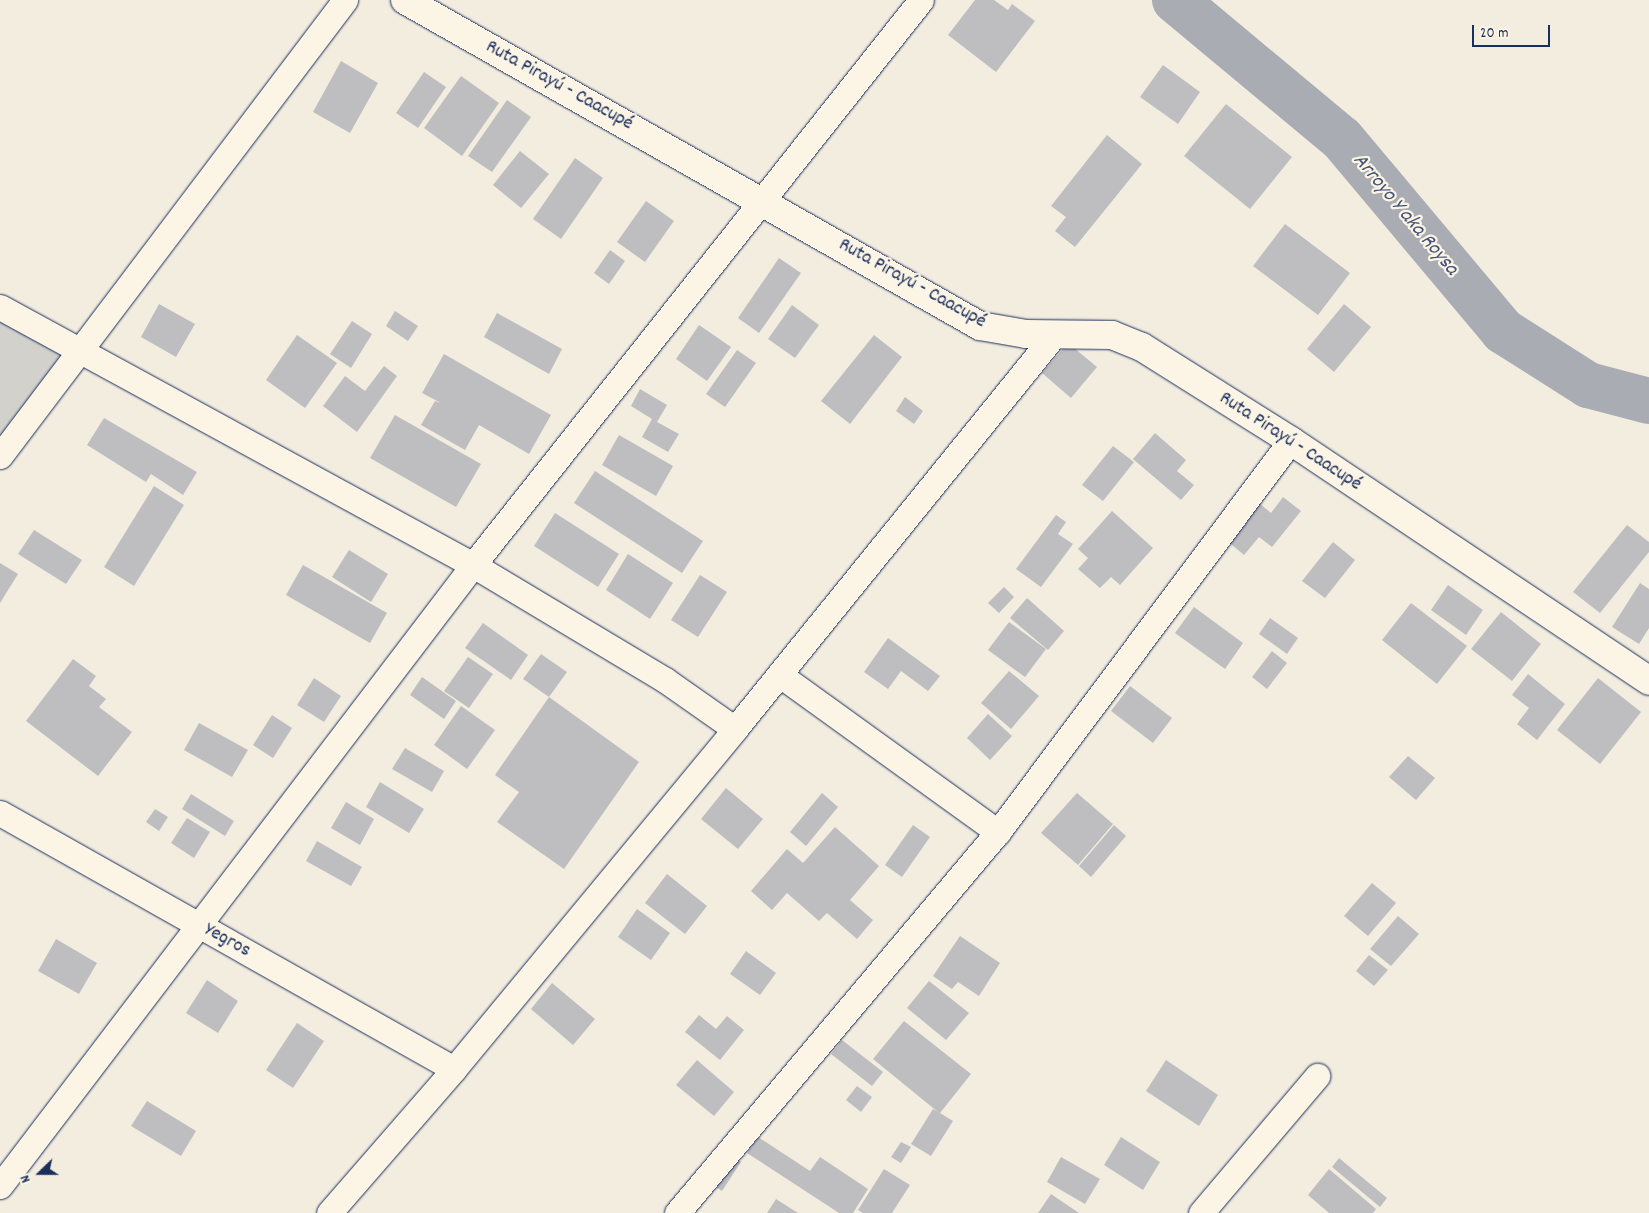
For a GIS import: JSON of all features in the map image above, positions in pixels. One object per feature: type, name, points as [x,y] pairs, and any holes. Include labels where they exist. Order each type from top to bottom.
[{"type":"main road","name":"Ruta Pirayú - Caacupé","points":[[405,0],[761,199],[980,326],[1026,334],[1112,335],[1142,347],[1290,441],[1649,681]]},
{"type":"street","points":[[0,456],[345,0]]},
{"type":"street","points":[[0,1186],[473,565],[761,199],[921,0]]},
{"type":"street","points":[[0,307],[79,353],[473,565],[666,680],[735,729]]},
{"type":"street","points":[[329,1213],[454,1069],[780,675],[1055,334]]},
{"type":"street","points":[[690,1208],[998,832],[1290,441]]},
{"type":"street","points":[[780,675],[998,832]]},
{"type":"street","name":"Yegros","points":[[0,813],[454,1069]]},
{"type":"street","points":[[1201,1213],[1317,1076]]},
{"type":"shaded area","points":[[0,307],[79,353],[0,456]]},
{"type":"building","points":[[975,0],[994,0],[1008,10],[1012,4],[1035,21],[996,72],[948,35]]},
{"type":"building","points":[[341,61],[378,83],[350,133],[313,112]]},
{"type":"building","points":[[1163,65],[1200,92],[1178,124],[1140,97]]},
{"type":"building","points":[[424,72],[446,87],[418,128],[396,113]]},
{"type":"building","points":[[461,76],[499,103],[462,156],[424,128]]},
{"type":"building","points":[[507,100],[531,117],[492,172],[468,156]]},
{"type":"building","points":[[1226,104],[1292,157],[1250,209],[1184,156]]},
{"type":"building","points":[[1107,135],[1142,164],[1075,247],[1055,231],[1066,217],[1051,206]]},
{"type":"building","points":[[520,151],[549,174],[521,208],[493,185]]},
{"type":"building","points":[[575,158],[603,178],[561,239],[533,219]]},
{"type":"building","points":[[646,201],[674,221],[645,262],[617,242]]},
{"type":"building","points":[[1285,224],[1350,273],[1318,315],[1253,266]]},
{"type":"building","points":[[610,250],[625,261],[609,284],[594,273]]},
{"type":"building","points":[[779,258],[801,273],[759,333],[738,318]]},
{"type":"building","points":[[159,304],[195,324],[176,357],[141,337]]},
{"type":"building","points":[[1344,304],[1371,327],[1334,372],[1307,349]]},
{"type":"building","points":[[792,305],[819,325],[795,358],[768,339]]},
{"type":"building","points":[[395,311],[418,326],[408,341],[386,326]]},
{"type":"building","points":[[497,313],[562,349],[549,374],[484,337]]},
{"type":"building","points":[[352,321],[372,334],[351,368],[330,354]]},
{"type":"building","points":[[699,325],[731,347],[707,381],[676,359]]},
{"type":"building","points":[[297,335],[337,363],[305,408],[266,380]]},
{"type":"building","points":[[874,335],[902,357],[850,424],[821,401]]},
{"type":"building","points":[[1068,343],[1097,367],[1071,398],[1042,373]]},
{"type":"building","points":[[737,350],[756,363],[725,407],[706,394]]},
{"type":"building","points":[[444,354],[551,415],[529,454],[479,425],[465,450],[421,425],[435,401],[441,403],[422,393]]},
{"type":"building","points":[[384,366],[397,376],[357,432],[323,406],[345,376],[365,391]]},
{"type":"building","points":[[640,389],[667,405],[657,422],[679,434],[668,452],[642,437],[652,419],[631,406]]},
{"type":"building","points":[[905,397],[923,411],[914,424],[896,411]]},
{"type":"building","points":[[395,415],[481,464],[456,507],[370,458]]},
{"type":"building","points":[[104,418],[197,472],[183,495],[151,474],[146,482],[87,445]]},
{"type":"building","points":[[1155,433],[1186,460],[1177,471],[1194,485],[1181,500],[1133,459]]},
{"type":"building","points":[[619,435],[673,466],[656,496],[602,465]]},
{"type":"building","points":[[1113,446],[1134,462],[1103,501],[1082,485]]},
{"type":"building","points":[[595,471],[703,541],[682,573],[574,503]]},
{"type":"building","points":[[154,486],[184,505],[134,586],[104,567]]},
{"type":"building","points":[[1283,497],[1301,511],[1272,547],[1259,537],[1244,555],[1226,540],[1258,502],[1271,513]]},
{"type":"building","points":[[1112,511],[1153,548],[1120,585],[1111,577],[1100,588],[1078,569],[1088,558],[1078,549]]},
{"type":"building","points":[[555,513],[619,554],[598,587],[534,546]]},
{"type":"building","points":[[1056,515],[1066,522],[1058,534],[1073,544],[1041,587],[1016,569]]},
{"type":"building","points":[[1627,525],[1649,542],[1649,552],[1600,613],[1573,592]]},
{"type":"building","points":[[34,530],[82,560],[66,584],[18,554]]},
{"type":"building","points":[[1333,542],[1355,560],[1325,598],[1302,581]]},
{"type":"building","points":[[349,550],[388,574],[371,602],[332,577]]},
{"type":"building","points":[[628,554],[673,583],[650,619],[606,590]]},
{"type":"building","points":[[0,563],[18,574],[0,603]]},
{"type":"building","points":[[303,565],[387,613],[370,643],[286,595]]},
{"type":"building","points":[[700,575],[727,592],[698,637],[671,620]]},
{"type":"building","points":[[1640,583],[1649,589],[1649,628],[1639,644],[1612,627]]},
{"type":"building","points":[[1448,585],[1483,610],[1466,635],[1431,610]]},
{"type":"building","points":[[1004,587],[1014,597],[999,613],[988,603]]},
{"type":"building","points":[[1027,598],[1064,631],[1048,650],[1010,618]]},
{"type":"building","points":[[1411,603],[1467,646],[1437,684],[1382,640]]},
{"type":"building","points":[[1194,607],[1243,643],[1225,669],[1175,633]]},
{"type":"building","points":[[1501,612],[1541,644],[1512,681],[1471,649]]},
{"type":"building","points":[[1270,618],[1298,638],[1287,654],[1259,634]]},
{"type":"building","points":[[1009,622],[1046,649],[1025,677],[988,650]]},
{"type":"building","points":[[483,623],[528,655],[511,680],[465,648]]},
{"type":"building","points":[[888,638],[940,676],[928,691],[901,671],[888,689],[864,672]]},
{"type":"building","points":[[1272,651],[1287,663],[1267,689],[1252,677]]},
{"type":"building","points":[[541,654],[567,672],[549,697],[523,679]]},
{"type":"building","points":[[468,657],[493,674],[469,708],[444,691]]},
{"type":"building","points":[[73,659],[96,676],[89,686],[106,699],[99,707],[132,732],[98,776],[26,721]]},
{"type":"building","points":[[1009,671],[1039,696],[1011,729],[981,703]]},
{"type":"building","points":[[1528,674],[1565,704],[1537,740],[1517,724],[1529,708],[1512,695]]},
{"type":"building","points":[[422,677],[456,701],[444,719],[410,695]]},
{"type":"building","points":[[314,678],[341,696],[324,722],[297,705]]},
{"type":"building","points":[[1598,678],[1641,712],[1600,764],[1557,730]]},
{"type":"building","points":[[1130,686],[1172,718],[1153,743],[1111,711]]},
{"type":"building","points":[[549,697],[639,762],[564,869],[497,822],[519,792],[495,775]]},
{"type":"building","points":[[461,706],[495,730],[467,769],[434,745]]},
{"type":"building","points":[[988,714],[1012,736],[990,760],[967,738]]},
{"type":"building","points":[[272,715],[292,728],[273,758],[253,745]]},
{"type":"building","points":[[199,723],[248,750],[232,777],[184,750]]},
{"type":"building","points":[[405,748],[444,771],[432,792],[392,769]]},
{"type":"building","points":[[1408,756],[1435,778],[1416,800],[1389,777]]},
{"type":"building","points":[[380,782],[424,809],[409,833],[366,807]]},
{"type":"building","points":[[726,788],[763,819],[738,849],[701,819]]},
{"type":"building","points":[[822,793],[838,807],[806,846],[790,832]]},
{"type":"building","points":[[1077,793],[1113,824],[1078,865],[1041,833]]},
{"type":"building","points":[[191,794],[234,821],[225,836],[182,809]]},
{"type":"building","points":[[346,802],[374,819],[360,845],[331,828]]},
{"type":"building","points":[[155,809],[168,817],[159,831],[146,822]]},
{"type":"building","points":[[187,818],[210,832],[194,858],[171,843]]},
{"type":"building","points":[[913,825],[930,837],[902,877],[885,865]]},
{"type":"building","points":[[1114,825],[1126,836],[1091,877],[1079,866]]},
{"type":"building","points":[[835,827],[879,866],[850,900],[873,920],[857,939],[827,913],[819,921],[787,893],[772,910],[751,891],[787,849],[803,863]]},
{"type":"building","points":[[317,841],[362,867],[351,886],[306,861]]},
{"type":"building","points":[[667,874],[707,906],[685,934],[645,903]]},
{"type":"building","points":[[1372,883],[1396,903],[1368,936],[1344,916]]},
{"type":"building","points":[[637,909],[670,933],[651,960],[618,937]]},
{"type":"building","points":[[1398,916],[1419,934],[1391,966],[1370,949]]},
{"type":"building","points":[[960,936],[1000,963],[979,996],[958,982],[952,989],[933,976]]},
{"type":"building","points":[[56,939],[97,963],[79,994],[38,971]]},
{"type":"building","points":[[746,951],[776,973],[760,995],[730,974]]},
{"type":"building","points":[[1369,955],[1388,970],[1374,986],[1356,971]]},
{"type":"building","points":[[207,980],[238,1001],[218,1033],[186,1013]]},
{"type":"building","points":[[929,981],[969,1013],[946,1040],[907,1008]]},
{"type":"building","points":[[552,983],[595,1019],[573,1045],[531,1009]]},
{"type":"building","points":[[699,1015],[716,1029],[727,1016],[744,1030],[720,1060],[685,1032]]},
{"type":"building","points":[[904,1021],[971,1074],[940,1113],[953,1121],[931,1156],[911,1144],[933,1109],[938,1112],[873,1059]]},
{"type":"building","points":[[297,1023],[324,1041],[293,1088],[266,1070]]},
{"type":"building","points":[[842,1040],[883,1072],[872,1086],[831,1054]]},
{"type":"building","points":[[697,1060],[734,1092],[714,1116],[676,1085]]},
{"type":"building","points":[[1166,1060],[1218,1095],[1199,1126],[1146,1091]]},
{"type":"building","points":[[857,1086],[872,1097],[861,1112],[846,1100]]},
{"type":"building","points":[[147,1101],[196,1131],[181,1156],[131,1126]]},
{"type":"building","points":[[758,1137],[810,1171],[820,1157],[868,1189],[853,1213],[839,1213],[747,1153]]},
{"type":"building","points":[[1121,1137],[1160,1162],[1143,1190],[1104,1165]]},
{"type":"building","points":[[901,1142],[911,1147],[901,1163],[891,1157]]},
{"type":"building","points":[[732,1156],[741,1162],[722,1191],[713,1185]]},
{"type":"building","points":[[1061,1157],[1100,1179],[1085,1204],[1047,1182]]},
{"type":"building","points":[[1339,1158],[1387,1198],[1380,1207],[1332,1167]]},
{"type":"building","points":[[884,1169],[910,1185],[892,1213],[863,1213],[858,1210]]},
{"type":"building","points":[[1329,1169],[1376,1209],[1373,1213],[1329,1213],[1308,1195]]},
{"type":"building","points":[[1051,1194],[1079,1213],[1038,1213]]},
{"type":"building","points":[[776,1199],[798,1213],[767,1213]]},
{"type":"waterway","name":"Arroyo Y aka Roysa","points":[[1175,0],[1342,139],[1503,331],[1588,385],[1649,401]]}]
